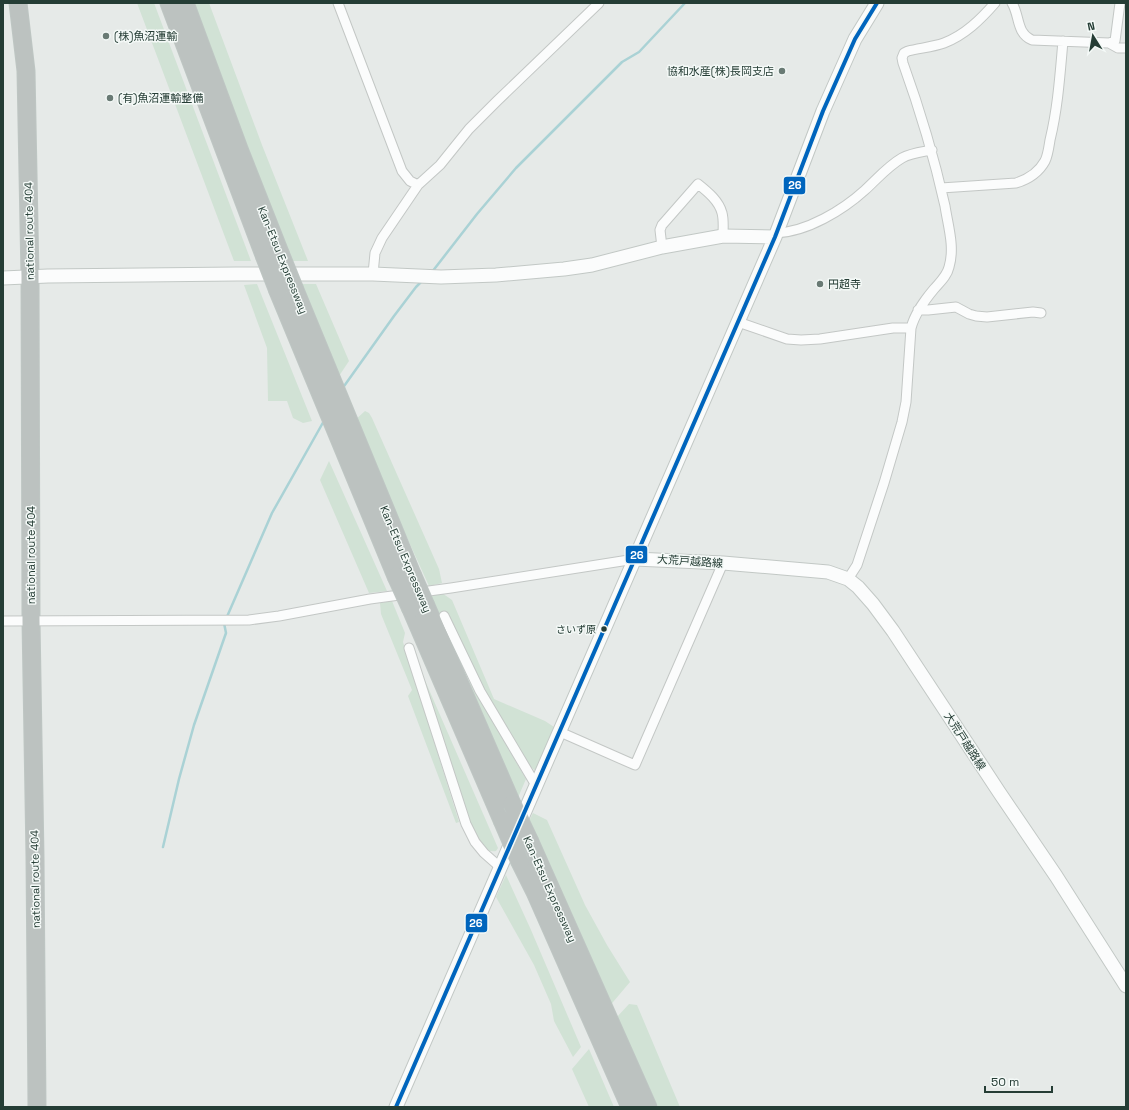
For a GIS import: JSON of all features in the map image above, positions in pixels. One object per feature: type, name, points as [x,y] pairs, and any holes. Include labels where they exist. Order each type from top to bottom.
[{"type":"highway","name":"national route 404","points":[[18,3],[26,71],[30,276],[31,621],[35,834],[37,1107]]},
{"type":"highway","name":"Kan-Etsu Expressway","points":[[169,3],[287,291],[324,399],[345,453],[530,842],[648,1107]]},
{"type":"highway","name":"Kan-Etsu Expressway","points":[[186,3],[239,149],[272,254]]},
{"type":"highway","name":"Kan-Etsu Expressway","points":[[287,291],[334,386],[404,575]]},
{"type":"highway","name":"Kan-Etsu Expressway","points":[[419,608],[502,820],[630,1107]]},
{"type":"street","points":[[338,3],[402,171],[410,181],[418,186]]},
{"type":"street","points":[[373,274],[375,253],[382,238],[418,186],[440,166],[469,129],[599,3]]},
{"type":"street","points":[[396,1107],[537,787],[776,235],[823,111],[855,39],[877,3]]},
{"type":"street","points":[[848,579],[857,564],[902,422],[906,402],[911,328],[913,320],[918,310],[944,277],[949,269],[951,260],[952,248],[949,226],[932,150],[902,58],[904,53],[944,43],[964,32],[972,27],[995,3]]},
{"type":"street","points":[[1012,3],[1022,32],[1028,38],[1038,41],[1109,43],[1115,41],[1120,3]]},
{"type":"street","points":[[941,188],[1016,183],[1025,180],[1041,167],[1046,159],[1054,125],[1059,95],[1063,41]]},
{"type":"street","points":[[1109,43],[1118,48],[1126,48]]},
{"type":"street","points":[[3,278],[30,276],[237,274],[373,274],[441,278],[535,272],[592,265],[662,247],[723,236],[776,235],[794,231],[830,215],[851,202],[892,165],[912,154],[932,150]]},
{"type":"street","points":[[662,247],[660,230],[662,225],[698,184],[710,194],[723,214],[723,236]]},
{"type":"street","points":[[918,310],[956,307],[969,314],[987,317],[1033,312],[1041,313]]},
{"type":"street","points":[[738,322],[787,339],[801,340],[820,339],[886,329],[911,328]]},
{"type":"street","points":[[3,621],[249,620],[370,599],[451,588],[635,559]]},
{"type":"street","name":"大荒戸越路線","points":[[635,559],[723,563],[828,572],[848,579],[858,587],[893,631],[1056,876],[1126,986]]},
{"type":"street","points":[[560,732],[635,765],[723,563]]},
{"type":"street","points":[[444,616],[480,691],[537,787]]},
{"type":"street","points":[[409,648],[466,824],[475,842],[484,853],[501,868]]},
{"type":"green space","points":[[137,3],[154,3],[251,261],[234,261]]},
{"type":"green space","points":[[193,3],[209,3],[262,145],[308,261],[290,261]]},
{"type":"green space","points":[[257,284],[312,421],[303,423],[293,418],[287,401],[268,401],[267,348],[244,285]]},
{"type":"green space","points":[[299,284],[316,284],[349,361],[337,379]]},
{"type":"green space","points":[[365,411],[369,413],[372,418],[439,569],[442,583],[429,586],[354,421]]},
{"type":"green space","points":[[329,461],[387,591],[369,593],[320,480]]},
{"type":"green space","points":[[442,593],[452,600],[494,699],[545,721],[554,727],[536,771],[529,766],[440,618],[431,596]]},
{"type":"green space","points":[[392,601],[405,633],[403,642],[459,822],[456,823],[408,696],[412,690],[381,614],[380,603]]},
{"type":"green space","points":[[453,654],[526,779],[517,800]]},
{"type":"green space","points":[[420,669],[498,848],[496,851],[490,851],[481,846],[472,830]]},
{"type":"green space","points":[[533,813],[547,820],[585,905],[630,982],[608,1008],[527,825]]},
{"type":"green space","points":[[506,875],[581,1047],[573,1057],[554,1021],[551,1004],[534,965],[496,897]]},
{"type":"green space","points":[[629,1004],[637,1005],[680,1107],[658,1107],[617,1017]]},
{"type":"green space","points":[[589,1049],[614,1107],[589,1107],[572,1069]]},
{"type":"waterway","points":[[432,272],[477,214],[516,168],[622,62],[639,52],[685,3]]},
{"type":"waterway","points":[[342,389],[394,316],[423,280]]},
{"type":"waterway","points":[[226,619],[272,513],[325,419]]},
{"type":"waterway","points":[[163,847],[179,779],[194,725],[226,633],[224,623]]},
{"type":"transit line","name":"26","points":[[396,1107],[775,237],[823,111],[855,39],[877,3]]},
{"type":"place","name":"(株)魚沼運輸","points":[[106,36]]},
{"type":"place","name":"協和水産(株)長岡支店","points":[[782,71]]},
{"type":"place","name":"(有)魚沼運輸整備","points":[[110,98]]},
{"type":"place","name":"円超寺","points":[[820,284]]},
{"type":"place","name":"さいず原","points":[[604,629]]}]
